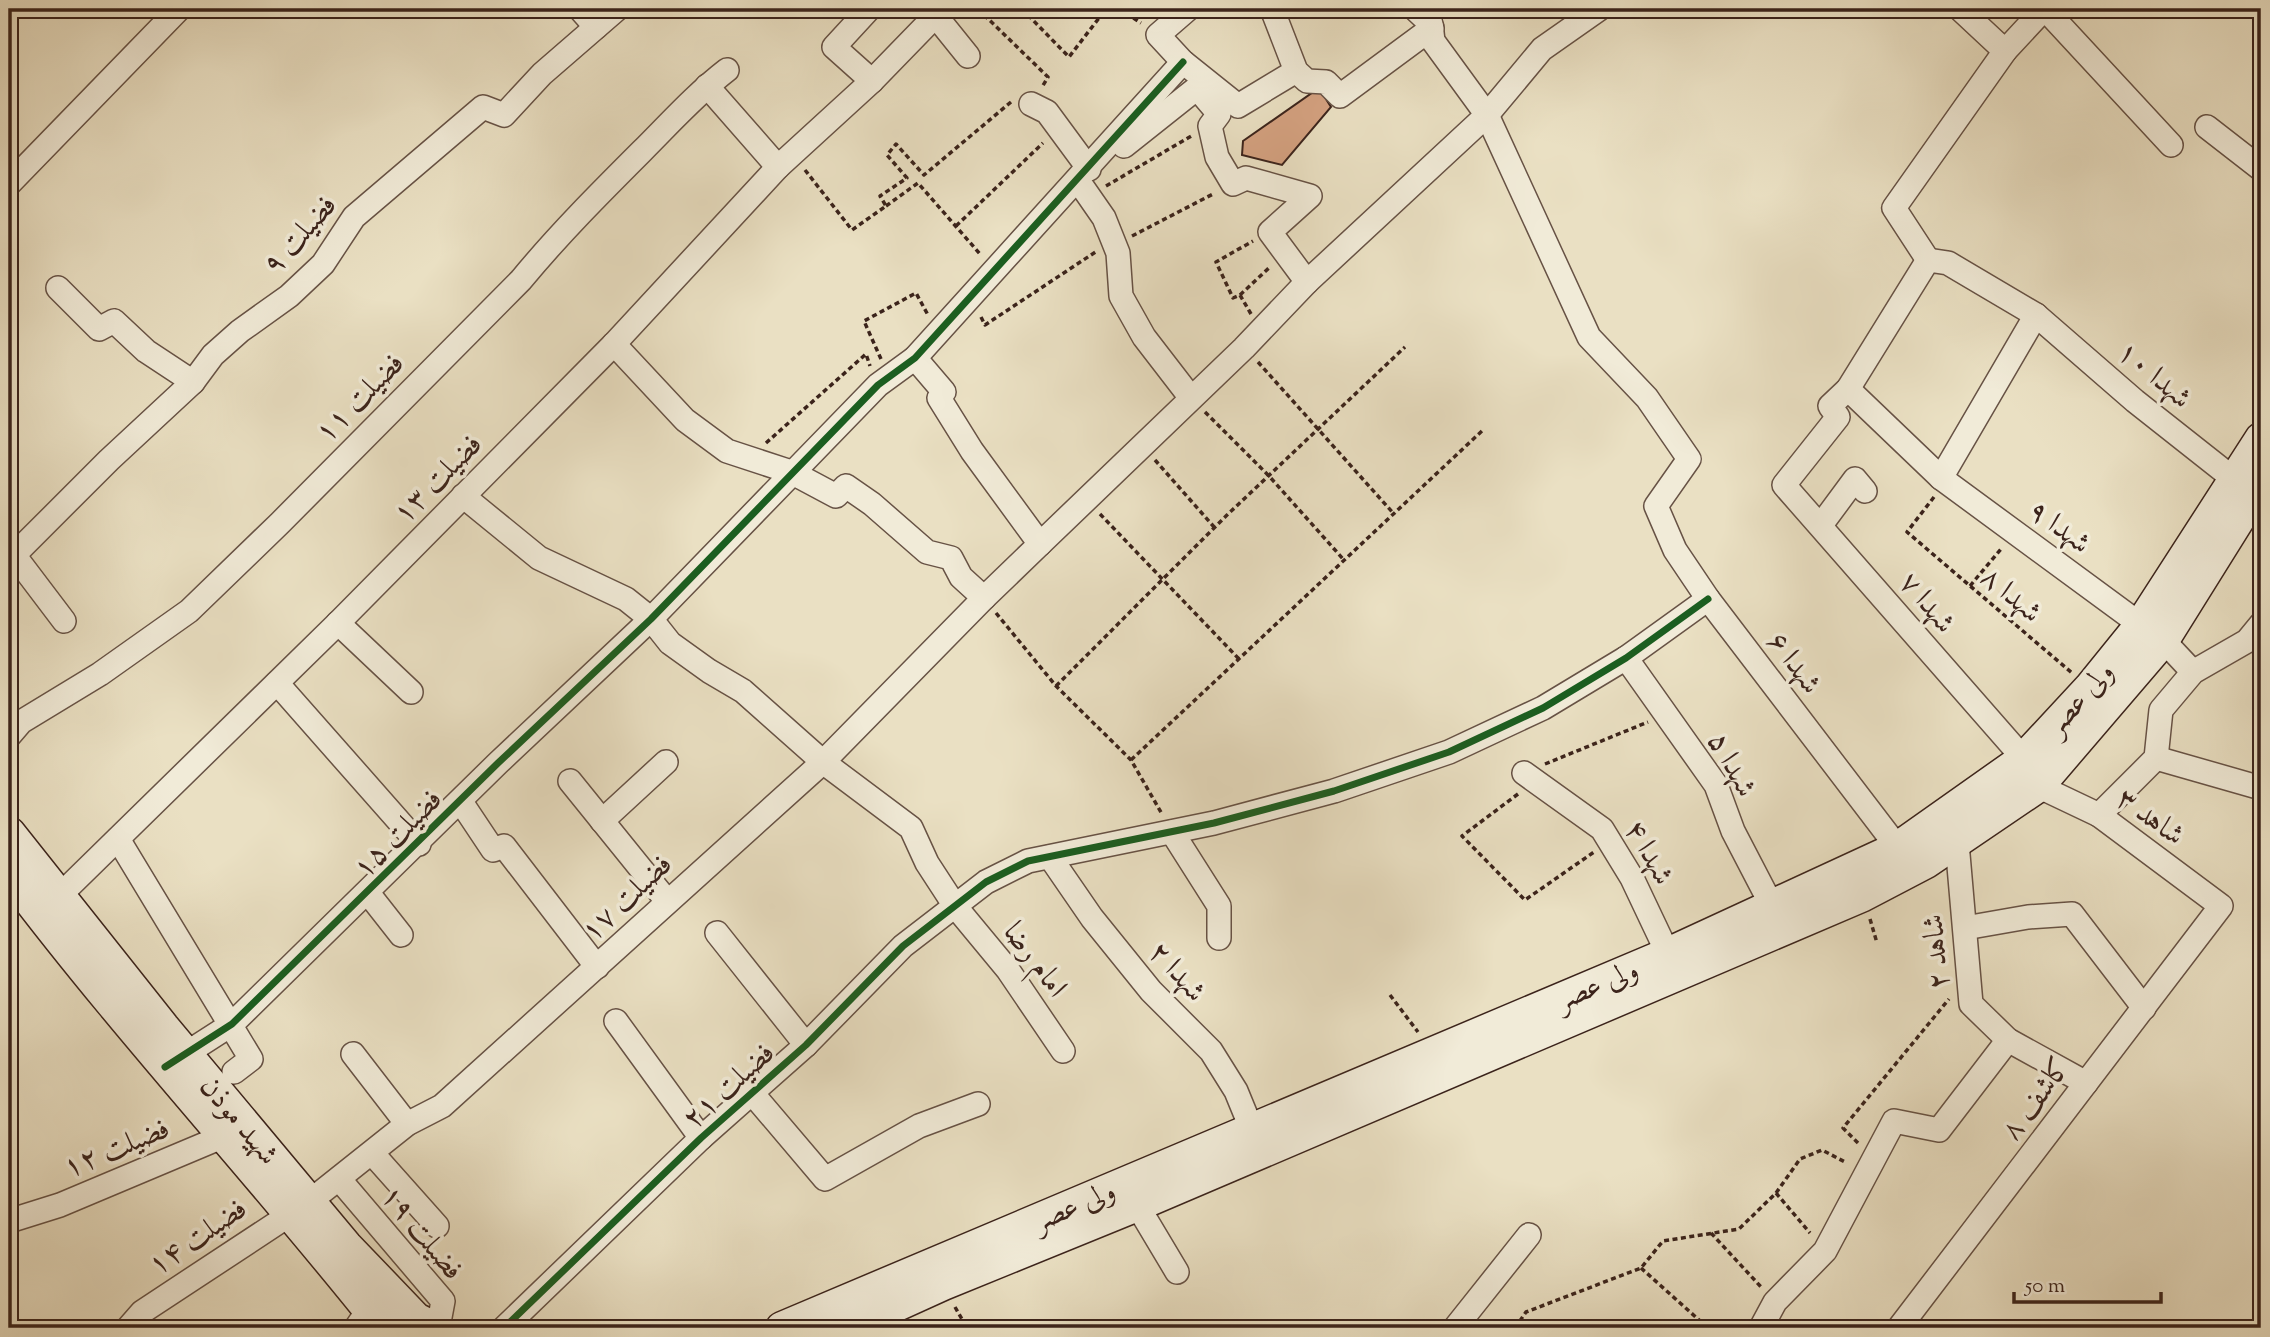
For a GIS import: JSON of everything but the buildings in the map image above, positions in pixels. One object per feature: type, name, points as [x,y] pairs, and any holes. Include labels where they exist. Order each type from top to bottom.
[{"type":"main road","name":"ولی عصر","points":[[782,1328],[1256,1141],[1861,896],[1957,843],[2031,772],[2152,632],[2250,485],[2261,439]]},
{"type":"main road","name":"ولی عصر","points":[[846,1328],[943,1284],[1136,1205],[1256,1141],[1434,1054],[1773,908],[1898,848],[2031,772],[2090,688],[2152,632]]},
{"type":"main road","name":"شهید موذن","points":[[13,856],[50,906],[175,1060],[299,1208],[370,1322]]},
{"type":"main road","name":"شهید موذن","points":[[299,1208],[346,1246],[416,1319],[436,1328]]},
{"type":"street","points":[[9,184],[179,9]]},
{"type":"street","points":[[580,9],[596,26]]},
{"type":"street","name":"فضیلت ۹","points":[[12,558],[109,460],[193,382],[213,355],[240,331],[289,296],[323,264],[354,217],[483,107],[505,116],[542,74],[617,9]]},
{"type":"street","points":[[869,9],[834,47],[872,81]]},
{"type":"street","points":[[1188,9],[1158,35],[1184,62],[1238,106],[1296,71]]},
{"type":"street","points":[[1272,9],[1296,71],[1307,81],[1326,82],[1340,96],[1432,28]]},
{"type":"street","points":[[1415,9],[1431,24],[1433,41],[1487,115]]},
{"type":"street","name":"فضیلت ۱۷","points":[[299,1208],[340,1180],[407,1124],[442,1106],[823,762],[984,598],[1244,348],[1307,282],[1487,115],[1542,48],[1599,9]]},
{"type":"street","points":[[1960,9],[2004,51]]},
{"type":"street","points":[[1848,389],[1938,262],[1894,208],[2004,51],[2044,9],[2171,145]]},
{"type":"street","points":[[939,12],[968,57]]},
{"type":"street","name":"فضیلت ۱۳","points":[[50,906],[338,623],[614,344],[786,161],[872,81],[939,12]]},
{"type":"street","points":[[1082,183],[1184,62]]},
{"type":"street","name":"فضیلت ۱۱","points":[[9,736],[21,722],[100,674],[189,611],[521,280],[556,238],[707,86],[727,70]]},
{"type":"street","points":[[707,86],[786,161]]},
{"type":"street","points":[[1082,183],[1197,88],[1219,114],[1210,126],[1217,156],[1233,184],[1246,178],[1310,196],[1270,232],[1307,282]]},
{"type":"street","points":[[1031,104],[1047,112],[1060,128],[1082,183],[1104,218],[1114,243],[1121,296],[1144,337],[1191,398]]},
{"type":"street","name":"شهدا ۶","points":[[1487,115],[1589,337],[1647,398],[1689,459],[1656,506],[1675,550],[1708,599],[1898,848]]},
{"type":"street","points":[[2207,127],[2261,170]]},
{"type":"street","name":"فضیلت ۱۵","points":[[175,1060],[232,1024],[651,620],[790,472],[883,381],[915,358],[995,271],[1082,183]]},
{"type":"street","name":"شهدا ۱۰","points":[[1938,262],[2036,315],[2135,401],[2250,485]]},
{"type":"street","points":[[58,288],[100,329],[114,321],[146,351],[193,382]]},
{"type":"street","points":[[1940,483],[2036,315]]},
{"type":"street","points":[[614,344],[685,420],[727,451],[790,472],[836,496],[846,486],[872,504],[927,552],[951,558],[961,577],[984,598]]},
{"type":"street","points":[[915,358],[944,392],[939,398],[972,451],[1041,544]]},
{"type":"street","name":"شهدا ۹","points":[[1848,389],[1940,483],[2152,632],[2193,672]]},
{"type":"street","name":"شهدا ۷","points":[[1848,389],[1830,406],[1838,417],[1784,485],[2031,772]]},
{"type":"street","points":[[1821,525],[1855,479],[1866,491]]},
{"type":"street","name":"امام رضا","points":[[463,496],[539,558],[626,599],[651,620],[670,643],[743,691],[823,762],[911,828],[927,863],[954,906],[1009,970],[1063,1051]]},
{"type":"street","points":[[12,558],[64,621]]},
{"type":"street","name":"فضیلت ۲۱","points":[[504,1328],[701,1138],[806,1045],[903,946],[986,881],[1028,861],[1172,832],[1334,791],[1449,752],[1543,708],[1626,658],[1708,599]]},
{"type":"street","points":[[338,623],[411,692]]},
{"type":"street","points":[[2099,816],[2156,758],[2161,710],[2193,672],[2247,641],[2261,624]]},
{"type":"street","name":"شهدا ۵","points":[[1626,658],[1716,785],[1733,831],[1773,908]]},
{"type":"street","points":[[277,683],[419,844]]},
{"type":"street","points":[[2156,758],[2261,788]]},
{"type":"street","points":[[603,821],[666,762]]},
{"type":"street","name":"شاهد ۳","points":[[2031,772],[2099,816],[2221,906]]},
{"type":"street","name":"شهدا ۴","points":[[1530,777],[1602,829],[1632,878],[1668,954]]},
{"type":"street","points":[[570,780],[667,901]]},
{"type":"street","points":[[461,802],[493,850],[504,846],[597,967]]},
{"type":"street","points":[[1172,832],[1219,906],[1219,938]]},
{"type":"street","points":[[118,839],[251,1059],[234,1072]]},
{"type":"street","name":"شاهد ۲","points":[[1957,843],[1971,1004],[2008,1040],[2086,1083]]},
{"type":"street","name":"شهدا ۲","points":[[1051,857],[1092,918],[1151,991],[1211,1051],[1236,1091],[1256,1141]]},
{"type":"street","points":[[368,893],[401,935]]},
{"type":"street","name":"کاشف ۸","points":[[1899,1328],[2221,906]]},
{"type":"street","points":[[1965,928],[2028,917],[2072,914],[2144,1008]]},
{"type":"street","points":[[717,933],[806,1045]]},
{"type":"street","points":[[616,1021],[701,1138]]},
{"type":"street","points":[[1761,1328],[1775,1302],[1825,1251],[1894,1121],[1938,1130],[2008,1040]]},
{"type":"street","points":[[353,1054],[407,1124]]},
{"type":"street","points":[[752,1093],[825,1179],[919,1126],[978,1104]]},
{"type":"street","name":"فضیلت ۱۲","points":[[9,1221],[60,1205],[235,1131]]},
{"type":"street","points":[[372,1153],[437,1226]]},
{"type":"street","name":"فضیلت ۱۹","points":[[340,1180],[443,1301],[436,1328]]},
{"type":"street","points":[[1136,1205],[1177,1272]]},
{"type":"street","name":"فضیلت ۱۴","points":[[135,1320],[299,1208]]},
{"type":"street","points":[[1455,1328],[1529,1235]]},
{"type":"path","points":[[886,206],[880,197],[907,178],[887,155],[896,144],[924,175],[1015,99],[1031,104],[1048,77],[978,9]]},
{"type":"path","points":[[1022,9],[1069,57],[1106,9]]},
{"type":"path","points":[[1119,9],[1158,35]]},
{"type":"path","points":[[1082,183],[1210,126]]},
{"type":"path","points":[[956,226],[1060,128]]},
{"type":"path","points":[[786,161],[852,230],[918,183],[995,271]]},
{"type":"path","points":[[970,299],[985,325],[1114,243],[1233,184]]},
{"type":"path","points":[[1270,232],[1216,262],[1233,298],[1240,295],[1286,253]]},
{"type":"path","points":[[883,381],[864,321],[916,293],[938,333]]},
{"type":"path","points":[[1240,295],[1261,330]]},
{"type":"path","points":[[1056,686],[1215,528],[1405,347]]},
{"type":"path","points":[[1244,348],[1320,428],[1394,514]]},
{"type":"path","points":[[758,450],[866,355],[883,381]]},
{"type":"path","points":[[1191,398],[1269,476],[1345,560]]},
{"type":"path","points":[[1131,760],[1483,430]]},
{"type":"path","points":[[1142,446],[1215,528]]},
{"type":"path","points":[[1086,500],[1161,581],[1239,659]]},
{"type":"path","points":[[1970,586],[2006,543]]},
{"type":"path","points":[[984,598],[1056,686],[1131,760],[1172,832]]},
{"type":"path","points":[[1610,841],[1525,900],[1462,836],[1530,777],[1666,715]]},
{"type":"path","points":[[1870,1166],[1843,1128],[1968,976]]},
{"type":"path","points":[[1390,995],[1434,1054]]},
{"type":"path","points":[[1515,1328],[1526,1312],[1641,1268],[1663,1241],[1739,1229],[1776,1193],[1800,1159],[1822,1150],[1870,1166]]},
{"type":"path","points":[[1776,1193],[1825,1251]]},
{"type":"path","points":[[1711,1233],[1775,1302]]},
{"type":"path","points":[[1641,1268],[1708,1328]]},
{"type":"cycle path","points":[[165,1067],[232,1024],[498,763],[651,619],[878,385],[915,358],[1183,62]]},
{"type":"cycle path","points":[[504,1328],[701,1138],[806,1045],[903,946],[986,882],[1028,861],[1214,823],[1334,791],[1449,752],[1543,708],[1626,658],[1708,599]]}]
